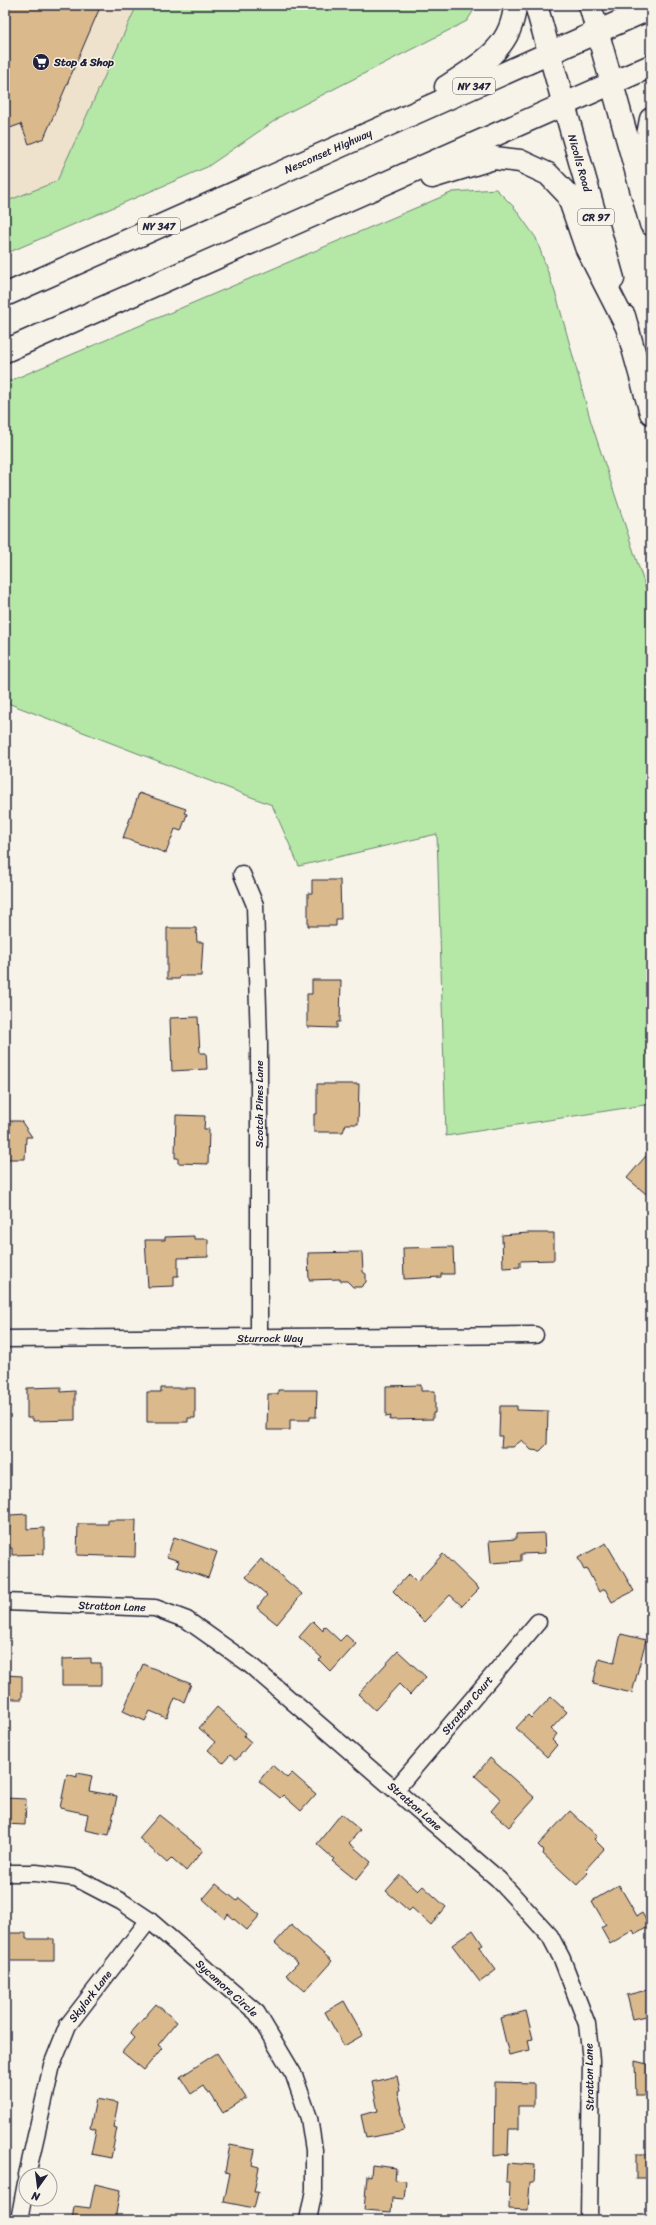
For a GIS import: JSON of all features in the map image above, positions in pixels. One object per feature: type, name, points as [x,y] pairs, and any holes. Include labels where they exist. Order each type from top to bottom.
[{"type":"highway","points":[[399,119],[493,54],[511,27],[515,5]]},
{"type":"highway","name":"Nicolls Road","points":[[536,5],[651,414]]},
{"type":"highway","points":[[590,5],[651,224]]},
{"type":"highway","name":"Nesconset Highway","points":[[5,294],[651,8]]},
{"type":"highway","points":[[5,351],[651,66]]},
{"type":"highway","points":[[651,119],[648,135],[651,162]]},
{"type":"highway","points":[[307,217],[478,162],[504,158],[530,164],[556,181],[568,195],[586,247],[628,329]]},
{"type":"street","name":"Scotch Pines Lane","points":[[242,874],[255,905],[259,1042],[259,1338]]},
{"type":"street","name":"Sturrock Way","points":[[5,1339],[535,1335]]},
{"type":"street","name":"Stratton Lane","points":[[5,1602],[155,1608],[187,1620],[249,1664],[396,1789],[498,1879],[550,1936],[562,1959],[587,2024],[591,2060],[589,2220]]},
{"type":"street","name":"Stratton Court","points":[[396,1789],[538,1622]]},
{"type":"street","name":"Sycamore Circle","points":[[5,1873],[36,1873],[76,1878],[122,1902],[149,1920],[258,2013],[294,2075],[309,2118],[314,2150],[314,2190],[308,2220]]},
{"type":"street","name":"Skylark Lane","points":[[30,2167],[52,2065],[68,2025],[149,1920]]},
{"type":"street","points":[[19,2220],[21,2207]]},
{"type":"shaded area","points":[[5,5],[137,5],[57,181],[5,202]]},
{"type":"green space","points":[[137,5],[477,5],[467,21],[283,115],[207,167],[5,254],[5,202],[57,181]]},
{"type":"green space","points":[[496,189],[514,207],[536,238],[557,298],[591,422],[651,604],[651,1104],[446,1136],[437,834],[299,866],[272,805],[5,702],[5,383],[453,192]]},
{"type":"building","name":"Stop & Shop","points":[[5,5],[101,5],[44,138],[29,144],[21,124],[10,128],[5,116]]},
{"type":"building","points":[[139,793],[186,809],[184,813],[187,814],[181,831],[175,829],[166,853],[123,838]]},
{"type":"building","points":[[312,880],[340,880],[341,919],[336,919],[336,926],[308,926],[308,893],[312,893]]},
{"type":"building","points":[[167,928],[196,928],[197,942],[203,942],[201,976],[180,976],[179,979],[167,979]]},
{"type":"building","points":[[312,980],[341,980],[340,1022],[337,1022],[337,1028],[307,1027],[307,994],[312,994]]},
{"type":"building","points":[[198,1017],[200,1053],[206,1053],[207,1069],[172,1071],[170,1018]]},
{"type":"building","points":[[317,1084],[359,1084],[358,1124],[346,1124],[343,1132],[314,1132],[314,1114],[317,1114]]},
{"type":"building","points":[[176,1115],[205,1116],[204,1129],[209,1129],[208,1164],[178,1163],[178,1158],[175,1158]]},
{"type":"building","points":[[5,1121],[21,1121],[32,1137],[26,1137],[25,1159],[5,1159]]},
{"type":"building","points":[[651,1150],[651,1198],[627,1178]]},
{"type":"building","points":[[554,1233],[554,1260],[520,1261],[520,1267],[503,1268],[502,1235]]},
{"type":"building","points":[[194,1236],[194,1239],[208,1239],[208,1257],[178,1258],[178,1276],[174,1276],[174,1286],[148,1287],[145,1240],[165,1240],[165,1237]]},
{"type":"building","points":[[453,1247],[454,1274],[441,1274],[441,1277],[404,1279],[403,1248]]},
{"type":"building","points":[[362,1252],[363,1272],[366,1274],[366,1282],[361,1287],[353,1287],[347,1281],[340,1281],[340,1279],[309,1280],[308,1253]]},
{"type":"building","points":[[421,1385],[421,1391],[435,1391],[435,1413],[433,1413],[433,1419],[390,1420],[391,1416],[386,1417],[386,1386]]},
{"type":"building","points":[[61,1387],[61,1392],[75,1391],[75,1420],[33,1421],[33,1418],[27,1418],[27,1388]]},
{"type":"building","points":[[161,1388],[195,1388],[195,1418],[188,1418],[188,1422],[147,1422],[147,1392],[161,1392]]},
{"type":"building","points":[[278,1390],[317,1390],[316,1417],[310,1417],[310,1420],[290,1420],[290,1430],[267,1430],[268,1394],[278,1394]]},
{"type":"building","points":[[500,1406],[517,1406],[517,1410],[548,1411],[547,1444],[540,1451],[531,1450],[522,1440],[513,1447],[501,1447],[502,1436],[499,1436]]},
{"type":"building","points":[[27,1514],[27,1529],[44,1528],[44,1554],[12,1555],[12,1548],[5,1548],[5,1527],[10,1527],[10,1515]]},
{"type":"building","points":[[108,1520],[136,1520],[135,1557],[77,1555],[78,1524],[108,1524]]},
{"type":"building","points":[[544,1533],[545,1553],[521,1554],[521,1561],[491,1563],[489,1541],[516,1539],[516,1534]]},
{"type":"building","points":[[174,1537],[217,1552],[208,1578],[177,1567],[179,1561],[167,1557]]},
{"type":"building","points":[[606,1543],[634,1591],[612,1602],[605,1589],[599,1592],[587,1569],[584,1570],[578,1558]]},
{"type":"building","points":[[443,1554],[479,1589],[462,1606],[450,1595],[424,1622],[393,1591],[409,1574],[417,1582]]},
{"type":"building","points":[[261,1559],[302,1594],[277,1624],[257,1608],[267,1595],[246,1577]]},
{"type":"building","points":[[313,1621],[323,1631],[324,1626],[340,1641],[346,1635],[356,1644],[331,1672],[319,1660],[322,1658],[299,1637]]},
{"type":"building","points":[[621,1634],[646,1640],[632,1693],[593,1684],[599,1659],[614,1663]]},
{"type":"building","points":[[398,1651],[426,1677],[410,1695],[399,1684],[375,1710],[358,1694]]},
{"type":"building","points":[[91,1658],[91,1663],[101,1663],[101,1685],[62,1685],[62,1659]]},
{"type":"building","points":[[143,1664],[191,1684],[184,1702],[175,1698],[167,1718],[150,1711],[145,1721],[123,1711]]},
{"type":"building","points":[[5,1675],[22,1676],[22,1699],[5,1699]]},
{"type":"building","points":[[551,1697],[567,1712],[551,1729],[557,1734],[552,1740],[557,1745],[547,1757],[516,1728],[528,1715],[531,1718]]},
{"type":"building","points":[[217,1707],[246,1733],[244,1736],[251,1742],[236,1760],[230,1755],[223,1763],[208,1750],[215,1742],[199,1728]]},
{"type":"building","points":[[490,1758],[535,1798],[509,1827],[491,1811],[501,1799],[475,1776]]},
{"type":"building","points":[[272,1765],[287,1778],[292,1773],[316,1794],[301,1811],[283,1795],[280,1798],[259,1781]]},
{"type":"building","points":[[77,1773],[92,1776],[89,1791],[117,1796],[109,1835],[85,1830],[88,1814],[60,1808],[67,1774],[77,1777]]},
{"type":"building","points":[[5,1798],[26,1799],[25,1825],[5,1824]]},
{"type":"building","points":[[570,1811],[597,1836],[594,1839],[604,1849],[585,1870],[588,1873],[577,1885],[543,1854],[544,1851],[538,1845]]},
{"type":"building","points":[[341,1814],[360,1830],[349,1843],[371,1862],[356,1880],[332,1861],[334,1859],[317,1844]]},
{"type":"building","points":[[159,1815],[203,1850],[186,1871],[172,1858],[167,1863],[139,1838]]},
{"type":"building","points":[[400,1875],[418,1891],[423,1886],[446,1907],[431,1925],[412,1908],[409,1911],[386,1891]]},
{"type":"building","points":[[216,1884],[237,1901],[239,1898],[260,1915],[247,1930],[228,1914],[225,1919],[203,1899]]},
{"type":"building","points":[[619,1885],[637,1916],[642,1913],[649,1925],[635,1934],[633,1930],[610,1944],[601,1928],[606,1925],[592,1901]]},
{"type":"building","points":[[291,1925],[332,1961],[305,1991],[286,1975],[298,1963],[275,1943]]},
{"type":"building","points":[[473,1930],[483,1945],[479,1947],[496,1970],[480,1982],[452,1945]]},
{"type":"building","points":[[8,1933],[26,1933],[26,1939],[54,1939],[54,1961],[8,1961]]},
{"type":"building","points":[[651,1989],[651,2015],[633,2019],[627,1995]]},
{"type":"building","points":[[344,2001],[363,2035],[344,2046],[325,2012]]},
{"type":"building","points":[[156,2004],[177,2022],[158,2045],[162,2048],[144,2070],[122,2052],[134,2038],[130,2034]]},
{"type":"building","points":[[526,2011],[533,2039],[528,2040],[530,2050],[509,2055],[500,2018]]},
{"type":"building","points":[[217,2053],[246,2098],[223,2113],[210,2093],[208,2094],[203,2086],[191,2094],[180,2077]]},
{"type":"building","points":[[635,2061],[651,2065],[651,2095],[636,2095]]},
{"type":"building","points":[[397,2076],[404,2131],[366,2138],[361,2115],[378,2111],[372,2082]]},
{"type":"building","points":[[495,2082],[534,2083],[534,2106],[518,2106],[518,2129],[509,2129],[508,2154],[494,2156]]},
{"type":"building","points":[[96,2099],[118,2103],[113,2127],[117,2128],[111,2158],[91,2154],[96,2130],[90,2128]]},
{"type":"building","points":[[230,2145],[255,2150],[252,2165],[259,2167],[254,2192],[258,2192],[254,2208],[224,2202],[230,2173],[225,2172]]},
{"type":"building","points":[[636,2154],[651,2154],[651,2178],[636,2178]]},
{"type":"building","points":[[507,2163],[535,2165],[534,2182],[530,2182],[528,2210],[509,2209],[510,2182],[506,2182]]},
{"type":"building","points":[[372,2165],[396,2168],[395,2180],[406,2181],[404,2199],[392,2198],[391,2212],[364,2210],[367,2175],[371,2176]]},
{"type":"building","points":[[95,2184],[120,2190],[115,2220],[72,2220],[74,2206],[90,2208]]},
{"type":"place","name":"Stop & Shop","points":[[41,62]]}]
